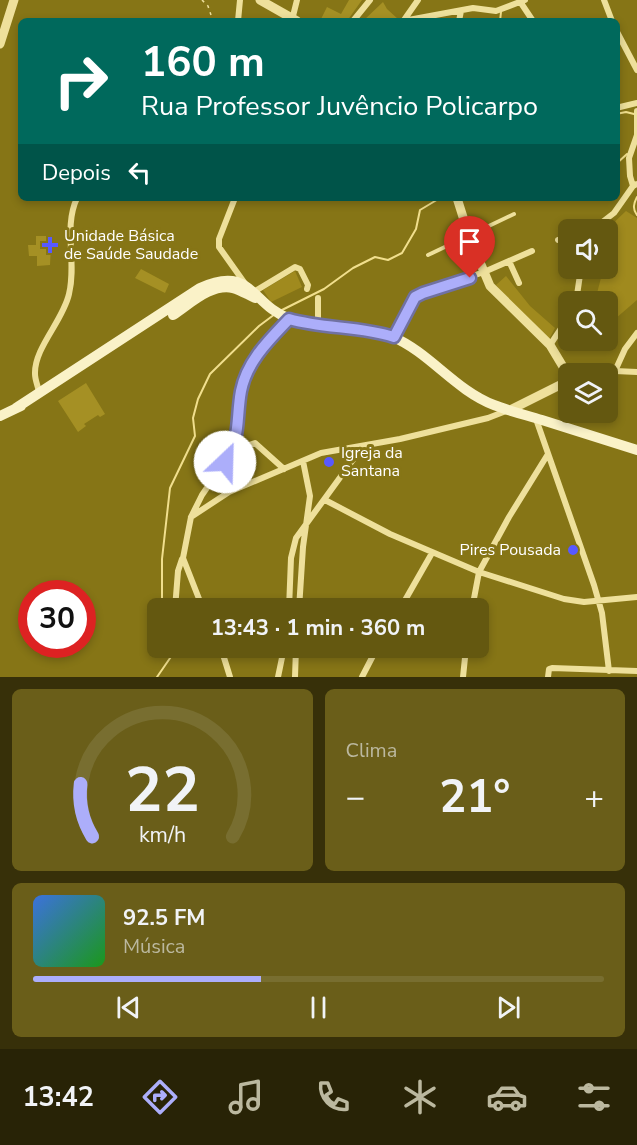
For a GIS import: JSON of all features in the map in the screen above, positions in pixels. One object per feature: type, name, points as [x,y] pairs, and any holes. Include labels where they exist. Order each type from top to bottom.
[{"type":"main road","points":[[16,408],[39,392],[97,360],[214,289],[225,287],[253,293],[281,314],[318,325],[368,330],[394,337],[422,355],[471,393],[494,405],[637,450]]},
{"type":"main road","points":[[0,416],[50,392],[97,360]]},
{"type":"street","points":[[0,44],[14,0]]},
{"type":"street","points":[[238,18],[240,0]]},
{"type":"street","points":[[260,0],[291,18]]},
{"type":"street","points":[[294,18],[297,0]]},
{"type":"street","points":[[355,18],[370,0]]},
{"type":"street","points":[[404,18],[418,0]]},
{"type":"street","points":[[604,0],[610,18]]},
{"type":"street","points":[[416,18],[474,8],[496,11],[523,2],[531,18]]},
{"type":"street","points":[[460,18],[461,11]]},
{"type":"street","points":[[620,38],[637,70]]},
{"type":"street","points":[[620,107],[637,103]]},
{"type":"street","points":[[606,219],[614,213],[635,185],[629,158],[637,135],[636,113]]},
{"type":"street","points":[[39,392],[35,372],[37,360],[63,313],[69,295],[72,277],[71,220],[76,201]]},
{"type":"street","points":[[234,201],[221,233],[219,247],[253,293],[296,267],[300,269],[308,285],[307,289]]},
{"type":"street","points":[[458,201],[469,236],[490,286],[550,345],[561,363]]},
{"type":"street","points":[[394,337],[412,301],[419,294],[484,272],[532,251]]},
{"type":"street","points":[[509,261],[519,283]]},
{"type":"street","points":[[318,298],[318,325]]},
{"type":"street","points":[[176,598],[178,571],[183,558],[191,517],[202,495],[233,450],[245,376],[253,360],[269,339],[281,314]]},
{"type":"street","points":[[550,345],[558,333]]},
{"type":"street","points":[[618,365],[637,333]]},
{"type":"street","points":[[618,371],[637,372]]},
{"type":"street","points":[[191,517],[229,492],[321,453],[400,439],[488,418],[510,410],[558,386]]},
{"type":"street","points":[[529,401],[598,601],[609,671]]},
{"type":"street","points":[[233,450],[255,443],[284,469]]},
{"type":"street","points":[[290,598],[292,546],[363,446]]},
{"type":"street","points":[[474,598],[479,572],[504,525],[548,454]]},
{"type":"street","points":[[300,598],[310,496],[303,461]]},
{"type":"street","points":[[216,474],[229,492]]},
{"type":"street","points":[[325,500],[479,572],[584,602],[637,597]]},
{"type":"street","points":[[406,598],[432,552]]},
{"type":"street","points":[[183,558],[198,598]]},
{"type":"street","points":[[224,658],[230,677]]},
{"type":"street","points":[[278,677],[282,658]]},
{"type":"street","points":[[295,677],[296,658]]},
{"type":"street","points":[[362,677],[372,658]]},
{"type":"street","points":[[463,677],[465,658]]},
{"type":"street","points":[[548,677],[549,669],[552,668],[637,671]]},
{"type":"lane","points":[[428,255],[514,214]]},
{"type":"path","points":[[202,0],[208,6],[212,18]]},
{"type":"shaded area","points":[[626,211],[637,218],[637,300],[618,316],[618,291],[598,291],[601,279],[618,279],[618,219]]},
{"type":"shaded area","points":[[295,271],[302,287],[271,302],[263,290]]},
{"type":"shaded area","points":[[506,276],[530,306],[555,328],[549,339],[496,285]]},
{"type":"building","points":[[349,0],[362,0],[349,18],[322,18],[327,7],[341,14]]},
{"type":"building","points":[[383,2],[397,18],[366,18]]},
{"type":"building","points":[[36,236],[48,236],[49,245],[51,245],[50,265],[37,266],[37,256],[29,256],[28,245],[36,245]]},
{"type":"building","points":[[141,269],[169,284],[165,293],[135,278]]},
{"type":"building","points":[[86,383],[105,414],[100,417],[98,415],[84,424],[86,426],[78,432],[58,401]]},
{"type":"waterway","points":[[500,18],[501,12]]},
{"type":"waterway","points":[[620,113],[634,114]]},
{"type":"waterway","points":[[620,160],[627,154]]},
{"type":"waterway","points":[[637,197],[634,206],[637,215]]},
{"type":"waterway","points":[[282,310],[324,289],[353,268],[375,257],[388,260],[402,253],[416,229],[420,210],[435,201]]},
{"type":"waterway","points":[[162,598],[162,559],[170,488],[195,436],[193,418],[198,399],[210,374],[259,326],[275,314]]},
{"type":"waterway","points":[[157,677],[170,658]]},
{"type":"place","name":"Unidade Básica de Saúde Saudade","points":[[50,245]]},
{"type":"place","name":"Igreja da Santana","points":[[329,462]]},
{"type":"place","name":"Pires Pousada","points":[[573,550]]},
{"type":"route","points":[[225,462],[233,450],[238,430],[241,392],[245,376],[253,360],[269,339],[289,319],[318,325],[368,330],[394,337],[415,297],[470,278]]}]
